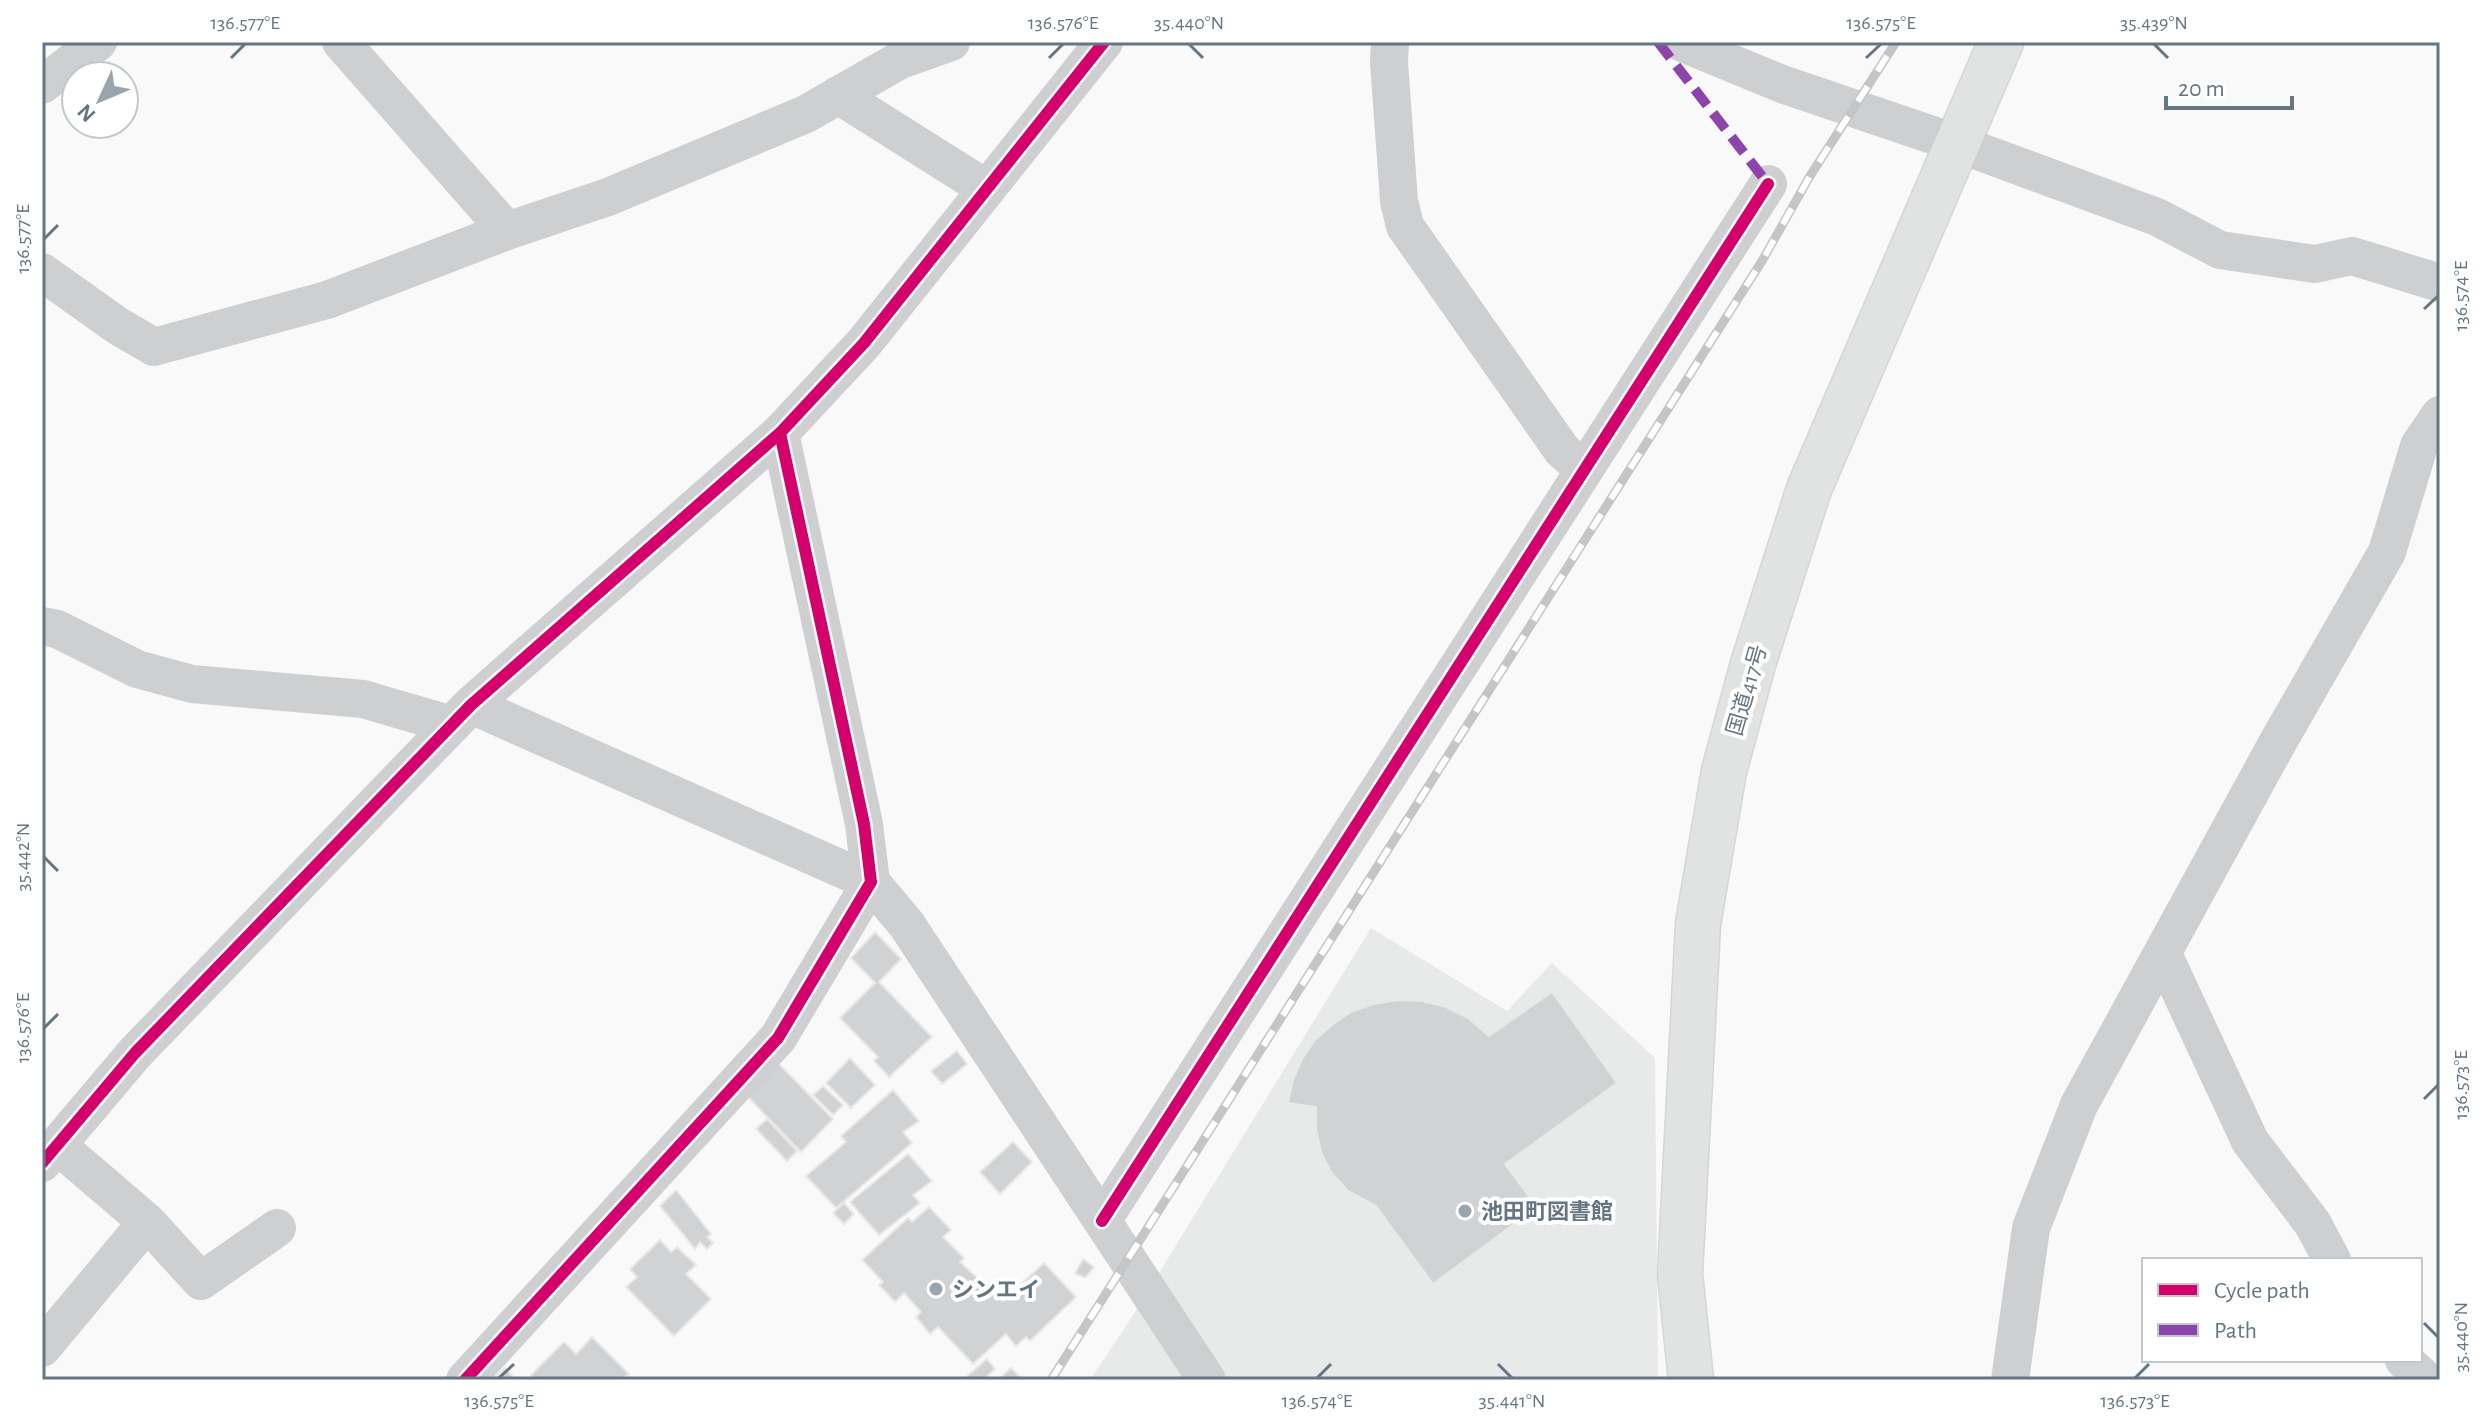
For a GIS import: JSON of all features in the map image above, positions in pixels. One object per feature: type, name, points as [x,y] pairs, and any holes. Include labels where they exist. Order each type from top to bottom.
[{"type":"highway","name":"国道417号","points":[[1691,1380],[1680,1274],[1695,971],[1698,924],[1724,771],[1753,664],[1809,489],[2001,42]]},
{"type":"street","points":[[42,85],[98,42]]},
{"type":"street","points":[[341,42],[507,231]]},
{"type":"street","points":[[42,272],[118,326],[154,347],[327,300],[507,231],[608,197],[806,114],[900,60],[951,42]]},
{"type":"street","points":[[277,1228],[201,1281],[147,1222],[49,1154],[135,1053],[462,715],[780,433],[864,343],[1104,42]]},
{"type":"street","points":[[1390,42],[1399,201],[1405,226],[1562,450],[1584,470]]},
{"type":"street","points":[[1680,42],[1782,84],[1956,143],[2157,217],[2220,250],[2315,264],[2352,256],[2440,283]]},
{"type":"street","points":[[838,95],[987,189]]},
{"type":"street","points":[[1102,1221],[1768,184]]},
{"type":"street","points":[[2010,1380],[2031,1228],[2079,1105],[2279,740],[2387,552],[2419,446],[2440,415]]},
{"type":"street","points":[[465,1380],[778,1038],[871,882],[864,824],[780,433]]},
{"type":"street","points":[[42,626],[57,629],[137,669],[192,684],[363,699],[462,715],[871,882],[907,925],[1207,1380]]},
{"type":"street","points":[[2163,954],[2250,1141],[2313,1224],[2331,1258]]},
{"type":"street","points":[[42,1348],[147,1222]]},
{"type":"street","points":[[2406,1362],[2426,1380]]},
{"type":"shaded area","points":[[1371,928],[1507,1011],[1552,963],[1655,1058],[1658,1380],[1090,1380]]},
{"type":"building","points":[[875,932],[901,959],[879,982],[932,1037],[889,1077],[874,1061],[878,1057],[840,1018],[875,983],[851,958]]},
{"type":"building","points":[[1552,992],[1617,1083],[1505,1164],[1537,1207],[1433,1284],[1376,1206],[1348,1191],[1331,1172],[1321,1152],[1316,1129],[1316,1107],[1288,1103],[1293,1080],[1315,1040],[1351,1012],[1373,1004],[1398,1000],[1422,1001],[1446,1007],[1468,1018],[1489,1036]]},
{"type":"building","points":[[957,1051],[967,1064],[942,1084],[931,1071]]},
{"type":"building","points":[[850,1058],[875,1085],[851,1108],[826,1083]]},
{"type":"building","points":[[777,1062],[833,1119],[801,1152],[746,1095]]},
{"type":"building","points":[[823,1086],[843,1105],[833,1115],[813,1095]]},
{"type":"building","points":[[893,1090],[919,1121],[903,1132],[912,1143],[836,1208],[806,1176],[846,1142],[841,1136]]},
{"type":"building","points":[[767,1119],[797,1151],[787,1161],[756,1129]]},
{"type":"building","points":[[1013,1142],[1032,1162],[1000,1194],[980,1172]]},
{"type":"building","points":[[908,1154],[932,1181],[913,1195],[920,1203],[879,1235],[850,1202]]},
{"type":"building","points":[[676,1190],[711,1234],[707,1237],[713,1243],[707,1249],[700,1242],[695,1249],[660,1206]]},
{"type":"building","points":[[844,1203],[854,1214],[844,1224],[833,1213]]},
{"type":"building","name":"シンエイ","points":[[929,1207],[951,1230],[943,1237],[964,1258],[960,1262],[1003,1301],[1044,1263],[1076,1297],[1030,1341],[1026,1337],[1016,1346],[1006,1334],[973,1364],[938,1327],[930,1334],[916,1317],[921,1312],[904,1293],[895,1302],[879,1285],[883,1282],[862,1260],[908,1218],[912,1222]]},
{"type":"building","points":[[660,1240],[671,1252],[677,1247],[696,1265],[686,1274],[711,1299],[674,1336],[626,1287],[637,1277],[630,1269]]},
{"type":"building","points":[[1083,1259],[1094,1267],[1085,1278],[1075,1273]]},
{"type":"building","points":[[592,1337],[629,1374],[623,1378],[625,1380],[536,1380],[531,1375],[564,1342],[576,1354]]},
{"type":"building","points":[[987,1359],[995,1369],[983,1380],[965,1378]]},
{"type":"building","points":[[505,1368],[516,1380],[492,1380]]},
{"type":"building","points":[[1011,1368],[1020,1377],[1004,1380],[1001,1377]]},
{"type":"railway","points":[[1051,1380],[1762,261],[1810,176],[1896,42]]},
{"type":"marked path","points":[[1658,42],[1768,184]]},
{"type":"cycle path","points":[[42,1163],[135,1053],[471,705],[780,433],[864,343],[1104,42]]},
{"type":"cycle path","points":[[1102,1221],[1768,184]]},
{"type":"cycle path","points":[[465,1380],[778,1038],[871,882],[864,824],[780,433]]},
{"type":"place","name":"池田町図書館","points":[[1465,1211]]},
{"type":"place","name":"シンエイ","points":[[936,1289]]}]
